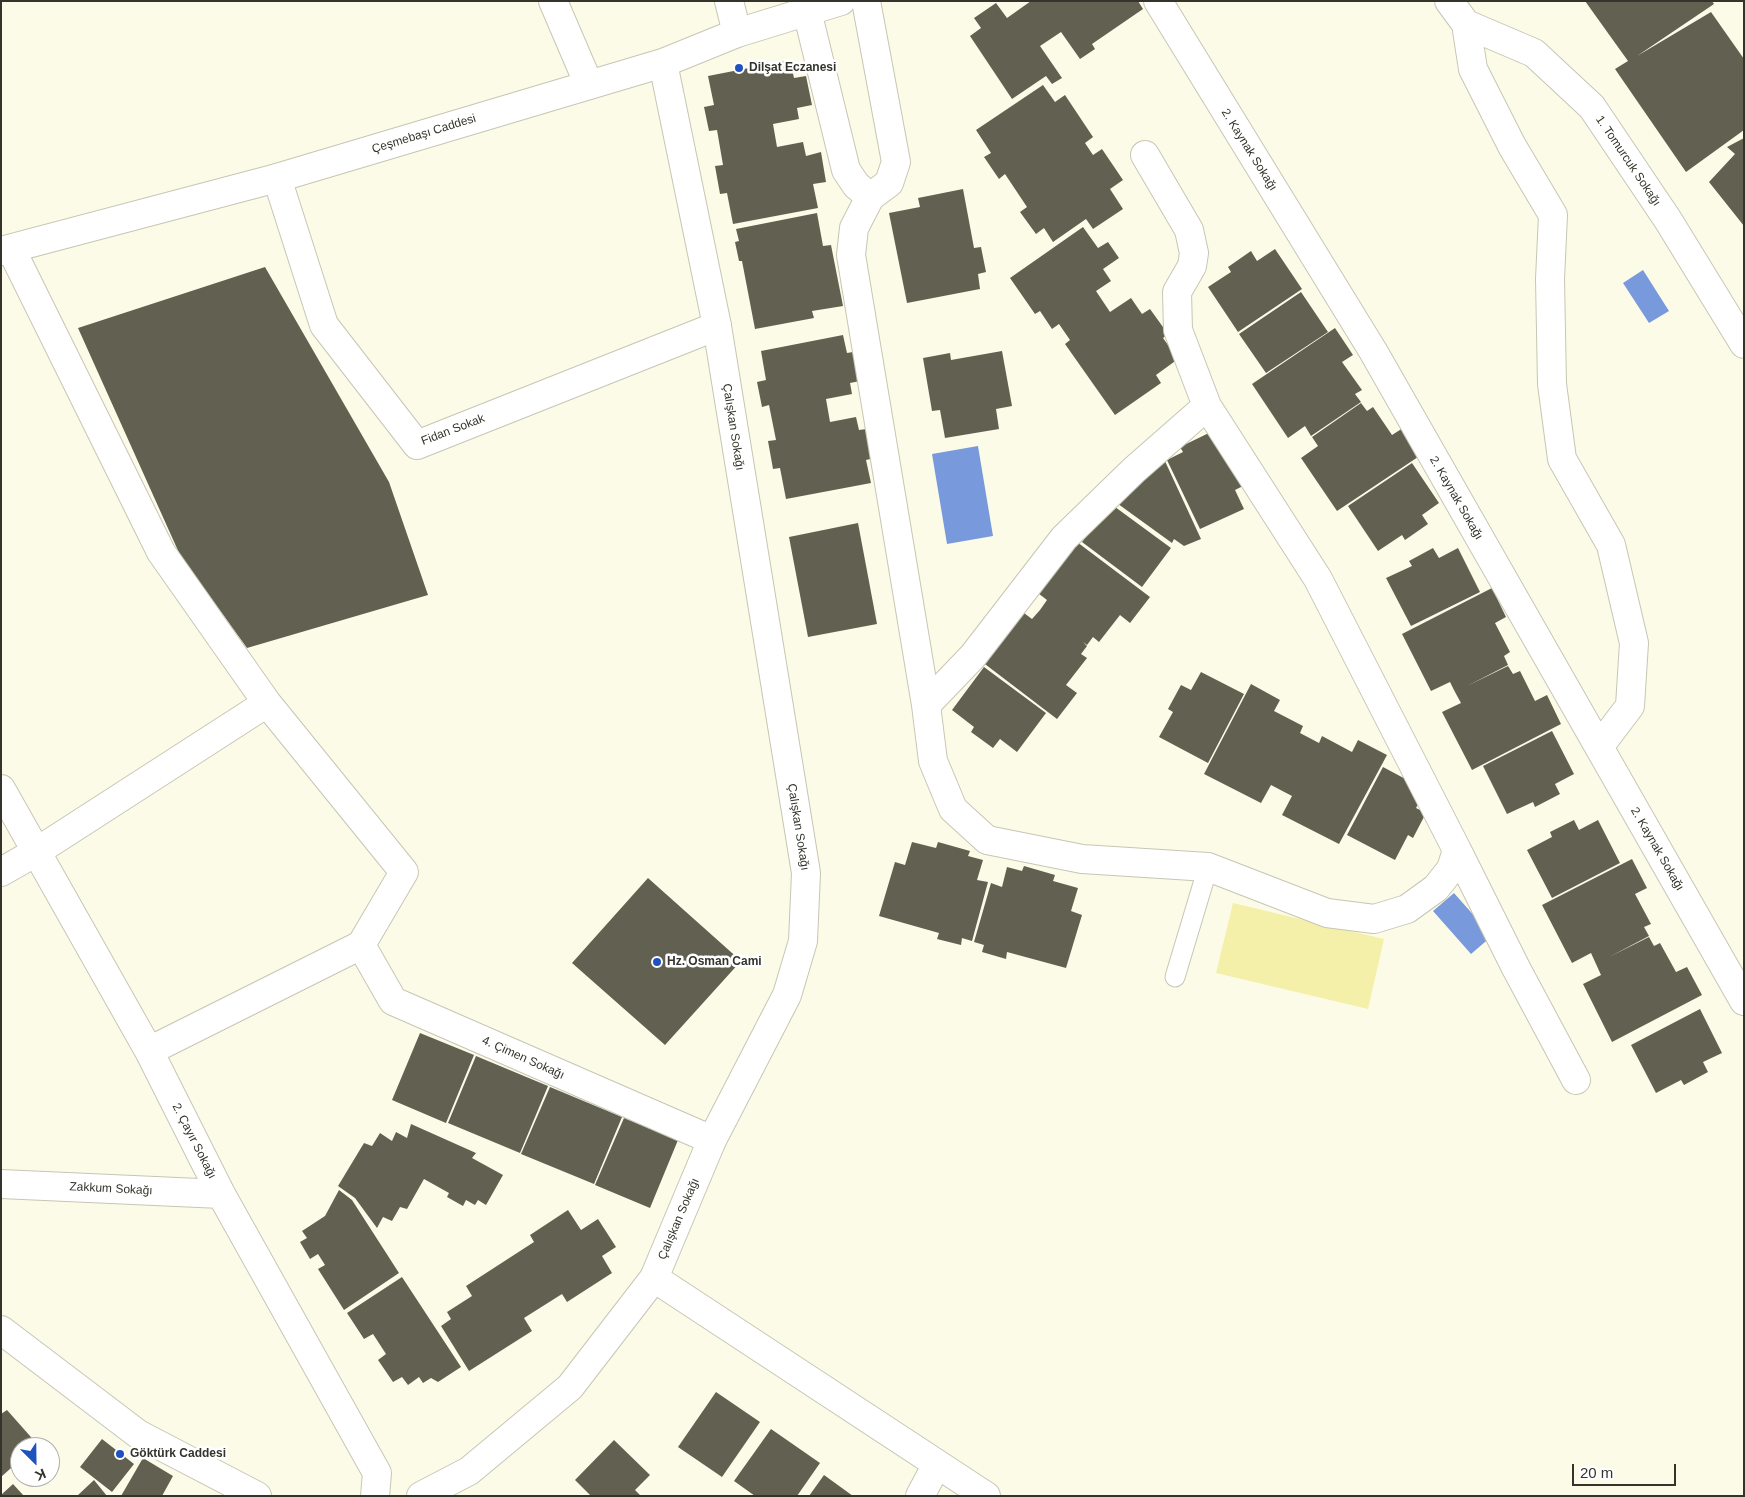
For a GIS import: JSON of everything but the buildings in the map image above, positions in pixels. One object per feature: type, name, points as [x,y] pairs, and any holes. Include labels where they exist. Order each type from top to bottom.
[{"type":"street","points":[[553,1],[589,85]]},
{"type":"street","points":[[729,1],[737,33]]},
{"type":"street","name":"Çeşmebaşı Caddesi","points":[[6,250],[277,178],[663,63],[737,33],[841,1]]},
{"type":"street","points":[[866,1],[896,162],[889,183],[870,197],[854,228],[851,255],[926,705],[933,761],[954,809],[987,840],[1082,859],[1208,867],[1327,913],[1374,919],[1407,909],[1436,888],[1451,869],[1457,850]]},
{"type":"street","name":"2. Kaynak Sokağı","points":[[1158,1],[1372,351],[1744,1001]]},
{"type":"street","points":[[1449,1],[1466,24],[1472,69],[1512,146],[1554,215],[1550,279],[1552,384],[1562,459],[1611,545],[1634,643],[1630,706],[1599,747]]},
{"type":"street","points":[[806,11],[846,170],[856,185],[870,197]]},
{"type":"street","name":"1. Tomurcuk Sokağı","points":[[1466,24],[1534,53],[1592,108],[1668,220],[1744,344]]},
{"type":"street","name":"Çalışkan Sokağı","points":[[422,1496],[469,1471],[570,1386],[654,1278],[712,1140],[787,996],[803,941],[806,873],[717,326],[663,63]]},
{"type":"street","points":[[1145,155],[1189,230],[1194,253],[1192,266],[1178,292],[1178,330],[1207,406],[1318,579],[1516,968],[1576,1080]]},
{"type":"street","name":"Fidan Sokak","points":[[277,178],[324,325],[417,445],[717,326]]},
{"type":"street","points":[[6,250],[161,552],[267,703],[404,872],[361,945],[149,1051]]},
{"type":"street","points":[[926,705],[973,656],[1064,538],[1134,470],[1207,406]]},
{"type":"street","points":[[1,872],[36,852],[267,703]]},
{"type":"street","name":"2. Çayır Sokağı","points":[[1,789],[149,1051],[221,1194],[377,1473],[376,1496]]},
{"type":"street","name":"4. Çimen Sokağı","points":[[361,945],[394,1001],[712,1140]]},
{"type":"street","name":"Zakkum Sokağı","points":[[1,1184],[221,1194]]},
{"type":"street","points":[[654,1278],[986,1496]]},
{"type":"street","points":[[1,1330],[138,1434],[257,1496]]},
{"type":"street","points":[[920,1496],[937,1464]]},
{"type":"lane","points":[[1175,977],[1208,867]]},
{"type":"shaded area","points":[[1233,903],[1384,939],[1368,1009],[1216,973]]},
{"type":"water","points":[[1643,270],[1669,311],[1649,323],[1623,283]]},
{"type":"water","points":[[978,446],[993,536],[947,544],[932,454]]},
{"type":"water","points":[[1454,893],[1492,936],[1471,954],[1433,911]]},
{"type":"place","name":"Dilşat Eczanesi","points":[[739,68]]},
{"type":"place","name":"Hz. Osman Cami","points":[[657,962]]},
{"type":"place","name":"Göktürk Caddesi","points":[[120,1454]]}]
